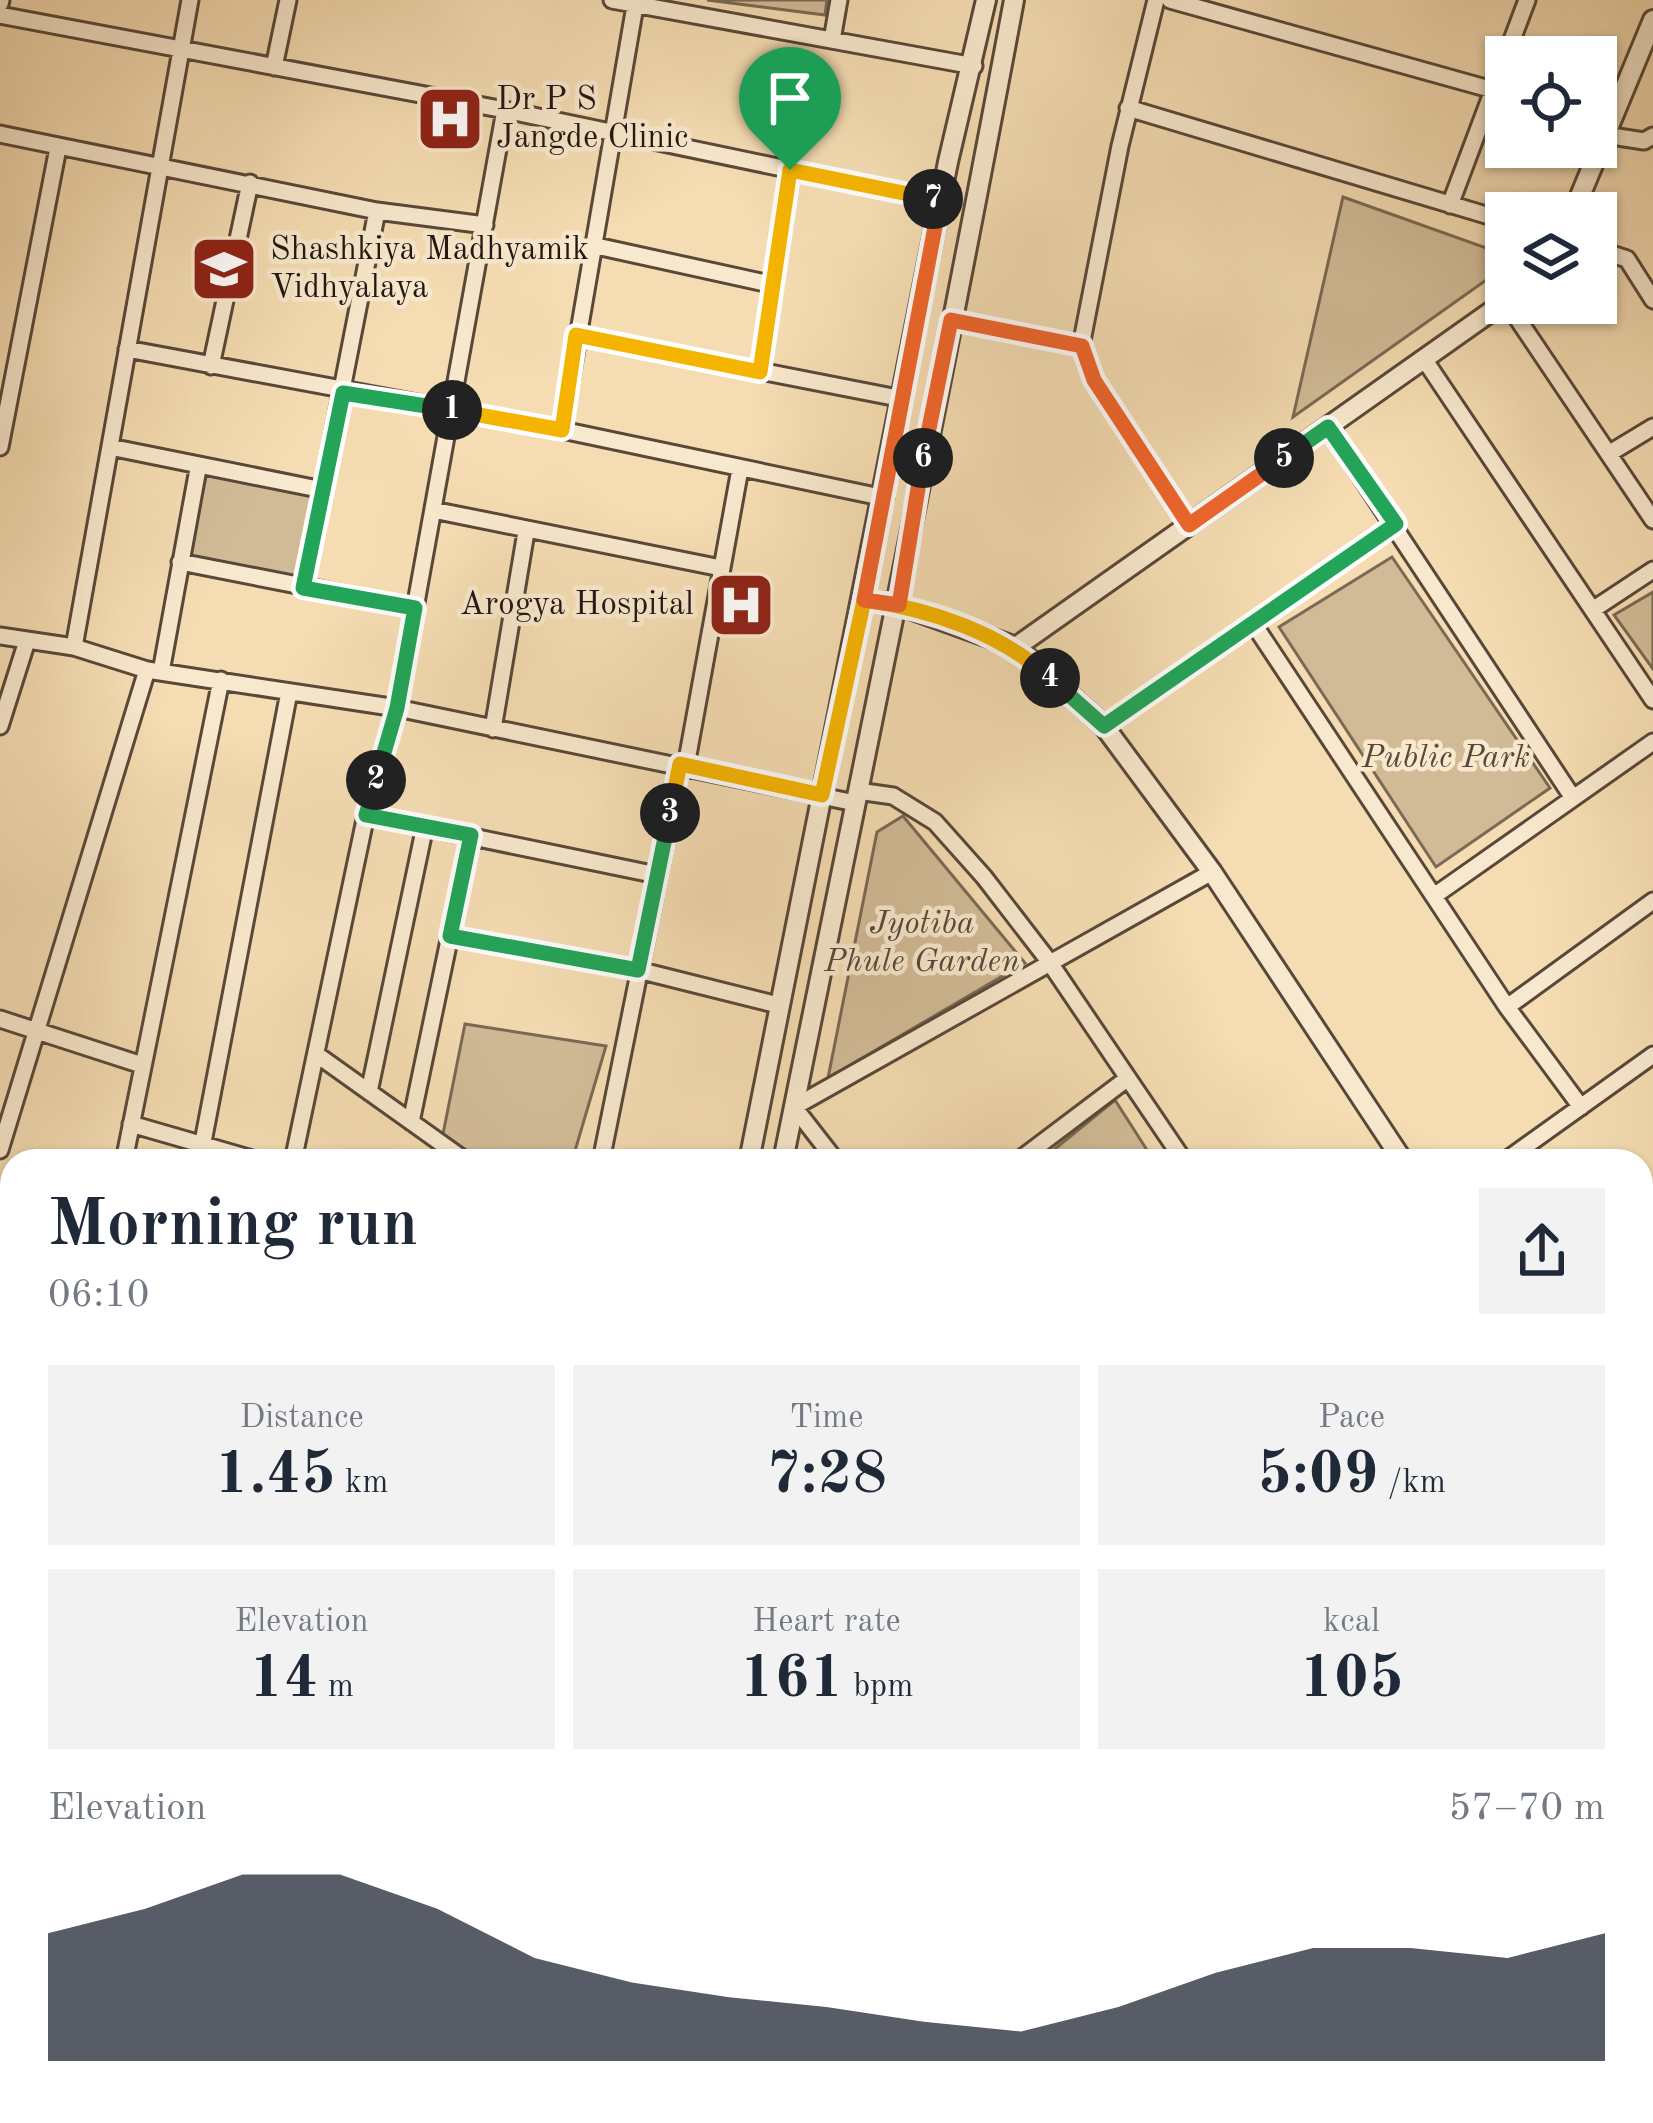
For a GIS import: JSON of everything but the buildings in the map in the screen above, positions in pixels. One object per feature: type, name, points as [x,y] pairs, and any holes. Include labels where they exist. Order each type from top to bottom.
[{"type":"street","points":[[74,647],[190,0]]},
{"type":"street","points":[[274,67],[288,0]]},
{"type":"street","points":[[612,0],[974,66]]},
{"type":"street","points":[[832,40],[839,0]]},
{"type":"street","points":[[751,1149],[885,498],[940,201],[986,0]]},
{"type":"street","points":[[785,1149],[899,605],[1014,0]]},
{"type":"street","points":[[1156,0],[1128,108],[1082,346],[1094,380],[1189,525]]},
{"type":"street","points":[[1170,0],[1485,87]]},
{"type":"street","points":[[1513,36],[1526,0]]},
{"type":"street","points":[[562,430],[635,2]]},
{"type":"street","points":[[0,15],[506,110],[940,201]]},
{"type":"street","points":[[1617,106],[1653,20]]},
{"type":"street","points":[[1128,108],[1485,215]]},
{"type":"street","points":[[296,1149],[366,815],[397,708],[506,110]]},
{"type":"street","points":[[1450,206],[1485,111]]},
{"type":"street","points":[[0,134],[160,163],[377,211],[485,225]]},
{"type":"street","points":[[1617,137],[1644,141],[1653,136]]},
{"type":"street","points":[[0,447],[58,148]]},
{"type":"street","points":[[760,372],[790,170]]},
{"type":"street","points":[[211,366],[250,183]]},
{"type":"street","points":[[303,588],[377,211]]},
{"type":"street","points":[[592,244],[774,285]]},
{"type":"street","points":[[1617,256],[1627,259],[1652,297]]},
{"type":"street","points":[[1016,647],[1485,317]]},
{"type":"street","points":[[951,320],[1082,346]]},
{"type":"street","points":[[1521,324],[1653,520]]},
{"type":"street","points":[[576,335],[904,399]]},
{"type":"street","points":[[127,349],[343,393],[562,430],[885,498]]},
{"type":"street","points":[[1424,359],[1653,700]]},
{"type":"street","points":[[1328,427],[1573,798]]},
{"type":"street","points":[[1610,453],[1653,427]]},
{"type":"street","points":[[110,447],[198,469],[323,490]]},
{"type":"street","points":[[0,1149],[154,671],[198,469]]},
{"type":"street","points":[[603,1149],[740,469]]},
{"type":"street","points":[[433,510],[722,568]]},
{"type":"street","points":[[1104,726],[1396,524]]},
{"type":"street","points":[[493,729],[526,532]]},
{"type":"street","points":[[180,562],[415,608]]},
{"type":"street","points":[[1594,609],[1653,570]]},
{"type":"street","points":[[864,600],[899,605],[1016,647],[1104,726],[1213,872],[1395,1149]]},
{"type":"street","points":[[1253,623],[1507,1007],[1581,1107]]},
{"type":"street","points":[[0,636],[26,644],[74,647],[154,671],[397,708],[822,795],[892,796],[935,822],[1048,960],[1176,1149]]},
{"type":"street","points":[[0,726],[26,644]]},
{"type":"street","points":[[126,1149],[220,680]]},
{"type":"street","points":[[203,1142],[289,692]]},
{"type":"street","points":[[1434,896],[1653,742]]},
{"type":"street","points":[[366,815],[657,875]]},
{"type":"street","points":[[370,1092],[425,826]]},
{"type":"street","points":[[412,1122],[471,835]]},
{"type":"street","points":[[794,1107],[1048,960],[1213,872]]},
{"type":"street","points":[[1507,1007],[1653,901]]},
{"type":"street","points":[[450,936],[638,970],[778,1005]]},
{"type":"street","points":[[0,1019],[142,1065]]},
{"type":"street","points":[[316,1054],[449,1149]]},
{"type":"street","points":[[1522,1149],[1653,1055]]},
{"type":"street","points":[[1034,1149],[1127,1078]]},
{"type":"street","points":[[794,1107],[827,1149]]},
{"type":"street","points":[[131,1124],[224,1149]]},
{"type":"green space","points":[[707,0],[827,0],[825,15]]},
{"type":"green space","points":[[1343,197],[1485,248],[1485,281],[1293,417]]},
{"type":"green space","points":[[204,472],[315,493],[298,582],[187,561]]},
{"type":"green space","name":"Public Park","points":[[1392,557],[1550,788],[1436,867],[1279,627]]},
{"type":"green space","points":[[1653,592],[1653,669],[1614,615]]},
{"type":"green space","name":"Jyotiba Phule Garden","points":[[903,816],[1025,963],[828,1078],[877,832]]},
{"type":"green space","points":[[465,1024],[606,1046],[576,1149],[459,1149],[442,1139]]},
{"type":"green space","points":[[1115,1100],[1146,1149],[1055,1149]]},
{"type":"place","name":"Dr P S Jangde Clinic","points":[[450,119]]},
{"type":"place","name":"Shashkiya Madhyamik Vidhyalaya","points":[[224,269]]},
{"type":"place","name":"Arogya Hospital","points":[[741,605]]},
{"type":"route","points":[[790,170],[760,372],[576,335],[562,430],[343,393],[303,588],[415,608],[397,708],[366,815],[471,835],[450,936],[638,970],[680,764],[822,795],[864,600],[899,605],[1016,647],[1104,726],[1396,524],[1328,427],[1189,525],[1094,380],[1082,346],[1057,337],[951,320],[914,501],[899,605],[875,602],[864,600],[940,201],[790,170]]}]
